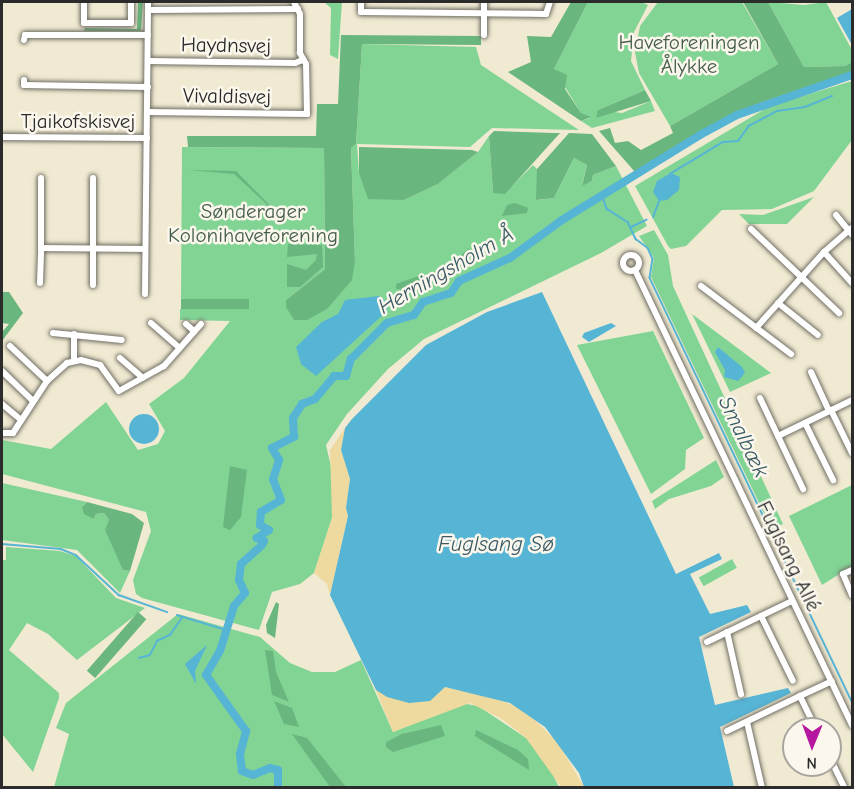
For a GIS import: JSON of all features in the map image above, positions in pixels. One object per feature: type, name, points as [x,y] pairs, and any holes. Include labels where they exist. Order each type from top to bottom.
[{"type":"street","points":[[84,2],[84,23],[131,23],[131,2]]},
{"type":"street","points":[[145,294],[148,2]]},
{"type":"street","points":[[294,2],[298,9],[300,53],[303,60]]},
{"type":"street","points":[[361,2],[360,12],[484,14],[546,14],[550,2]]},
{"type":"street","points":[[484,2],[484,35]]},
{"type":"street","points":[[148,10],[298,9]]},
{"type":"street","points":[[24,40],[25,35],[148,36]]},
{"type":"street","name":"Haydnsvej","points":[[148,61],[295,63],[303,60]]},
{"type":"street","name":"Vivaldisvej","points":[[147,112],[307,114],[303,60]]},
{"type":"street","points":[[24,80],[24,85],[148,87]]},
{"type":"street","name":"Tjaikofskisvej","points":[[9,146],[5,137],[147,138]]},
{"type":"street","points":[[40,283],[41,177]]},
{"type":"street","points":[[93,178],[93,285]]},
{"type":"street","points":[[756,328],[824,252],[851,231],[836,215]]},
{"type":"street","points":[[751,229],[839,313]]},
{"type":"street","points":[[41,248],[145,249]]},
{"type":"street","points":[[824,252],[852,283]]},
{"type":"street","name":"Fuglsang Allé","points":[[635,270],[852,725]]},
{"type":"street","points":[[701,286],[791,354]]},
{"type":"street","points":[[778,303],[818,335]]},
{"type":"street","points":[[151,323],[180,348]]},
{"type":"street","points":[[186,324],[194,331]]},
{"type":"street","points":[[2,433],[14,433],[47,381],[61,366],[74,360],[100,365],[110,375],[116,391],[164,366],[201,324]]},
{"type":"street","points":[[53,333],[122,340]]},
{"type":"street","points":[[74,334],[74,360]]},
{"type":"street","points":[[9,346],[47,381]]},
{"type":"street","points":[[120,358],[143,378]]},
{"type":"street","points":[[2,371],[33,401]]},
{"type":"street","points":[[811,372],[852,453]]},
{"type":"street","points":[[760,398],[803,489]]},
{"type":"street","points":[[778,436],[852,400]]},
{"type":"street","points":[[2,404],[21,420]]},
{"type":"street","points":[[805,423],[833,480]]},
{"type":"street","points":[[852,570],[843,574],[852,595]]},
{"type":"street","points":[[707,642],[792,601]]},
{"type":"street","points":[[761,616],[793,681]]},
{"type":"street","points":[[727,632],[741,694]]},
{"type":"street","points":[[727,731],[832,681]]},
{"type":"street","points":[[800,696],[810,717]]},
{"type":"street","points":[[747,722],[762,788]]},
{"type":"green space","points":[[138,2],[143,2],[141,31],[84,31],[85,28],[137,29]]},
{"type":"green space","points":[[324,2],[342,2],[338,59],[330,55],[331,8]]},
{"type":"green space","points":[[571,2],[588,2],[554,69],[567,75],[565,89],[581,113],[591,117],[581,121],[508,72],[531,62],[527,36],[551,37]]},
{"type":"green space","points":[[588,2],[641,2],[648,5],[634,32],[631,61],[645,90],[598,110],[622,113],[651,101],[655,111],[592,128],[581,121],[590,118],[581,113],[554,69]]},
{"type":"green space","name":"Haveforeningen Ålykke","points":[[658,2],[742,2],[778,64],[670,126],[639,73],[635,52],[640,26]]},
{"type":"green space","points":[[743,2],[768,2],[804,67],[845,66],[852,62],[852,78],[818,83],[757,104],[677,145],[635,172],[599,131],[610,128],[615,143],[628,141],[641,150],[673,133],[670,126],[778,64]]},
{"type":"green space","points":[[768,2],[804,5],[826,2],[852,50],[852,62],[845,66],[804,67]]},
{"type":"green space","points":[[341,35],[481,36],[481,45],[362,44],[356,144],[351,148],[355,261],[352,280],[327,309],[307,320],[294,320],[286,307],[286,300],[325,269],[324,148],[188,147],[187,136],[316,136],[317,104],[338,104]]},
{"type":"green space","name":"Sønderager Kolonihaveforening","points":[[362,44],[476,47],[481,65],[579,130],[492,128],[470,147],[357,144],[359,173],[404,200],[438,184],[478,152],[489,136],[493,193],[505,193],[533,165],[537,169],[537,200],[554,198],[574,158],[587,165],[582,185],[592,181],[593,175],[616,166],[647,226],[601,253],[424,339],[388,369],[347,414],[326,445],[332,471],[332,518],[314,573],[300,584],[272,592],[259,630],[142,598],[136,594],[133,580],[151,531],[146,512],[2,474],[2,440],[51,449],[106,402],[138,450],[158,444],[165,431],[149,404],[184,378],[230,321],[180,320],[180,309],[249,309],[249,299],[181,299],[182,147],[324,148],[325,269],[286,300],[327,309],[355,261],[351,148],[356,144]]},
{"type":"green space","points":[[852,81],[852,140],[814,191],[772,209],[722,210],[686,246],[671,249],[668,246],[635,186],[770,106]]},
{"type":"green space","points":[[645,90],[651,101],[596,118],[598,110]]},
{"type":"green space","points":[[494,131],[560,133],[505,194],[493,193],[489,136]]},
{"type":"green space","points":[[569,133],[592,134],[616,166],[593,175],[592,181],[582,186],[587,165],[574,158],[554,198],[536,200],[537,169]]},
{"type":"green space","points":[[359,147],[478,152],[438,184],[404,200],[368,199],[359,173]]},
{"type":"green space","points":[[187,170],[236,171],[286,222],[234,174]]},
{"type":"green space","points":[[814,197],[787,224],[749,224],[739,214],[763,215]]},
{"type":"green space","points":[[515,203],[528,208],[527,213],[502,216],[507,205]]},
{"type":"green space","points":[[654,230],[668,255],[673,286],[783,524],[772,530],[651,277],[654,258],[639,236]]},
{"type":"green space","points":[[288,244],[322,245],[323,267],[300,287],[287,287],[287,264],[306,270],[316,260],[317,254],[287,257]]},
{"type":"green space","points":[[469,248],[473,255],[450,275],[441,274]]},
{"type":"green space","points":[[422,275],[423,282],[411,291],[396,289],[396,284]]},
{"type":"green space","points":[[2,292],[9,292],[23,313],[2,341],[2,332],[9,324],[2,323]]},
{"type":"green space","points":[[181,299],[249,299],[249,309],[181,309]]},
{"type":"green space","points":[[692,314],[771,373],[730,392]]},
{"type":"green space","points":[[653,331],[704,438],[686,450],[685,469],[651,494],[577,345]]},
{"type":"green space","points":[[716,460],[724,477],[711,486],[669,499],[655,509],[652,501]]},
{"type":"green space","points":[[230,466],[247,470],[241,517],[230,530],[223,527]]},
{"type":"green space","points":[[2,483],[87,502],[82,507],[94,519],[96,514],[104,513],[109,520],[123,570],[130,571],[120,593],[77,550],[2,540]]},
{"type":"green space","points":[[852,485],[852,566],[822,585],[789,516]]},
{"type":"green space","points":[[87,502],[132,514],[144,523],[130,571],[123,570],[105,530],[109,520],[104,513],[96,514],[94,519],[84,514],[82,507]]},
{"type":"green space","points":[[6,547],[60,551],[76,556],[116,598],[145,608],[77,660],[48,634],[27,623],[9,650],[59,693],[33,772],[2,734],[2,560],[6,560]]},
{"type":"green space","points":[[732,559],[737,568],[704,586],[699,577]]},
{"type":"green space","points":[[276,602],[279,604],[275,638],[267,633],[266,625]]},
{"type":"green space","points":[[138,612],[146,619],[95,678],[87,671]]},
{"type":"green space","points":[[178,614],[260,637],[290,663],[312,672],[335,672],[361,660],[393,732],[461,703],[478,706],[526,738],[547,763],[559,787],[54,787],[69,734],[56,728],[66,703]]},
{"type":"green space","points":[[265,650],[273,651],[276,672],[289,702],[272,695]]},
{"type":"green space","points":[[274,701],[292,708],[299,727],[284,724]]},
{"type":"green space","points":[[441,725],[445,736],[393,752],[386,747],[386,742],[402,734]]},
{"type":"green space","points":[[476,730],[518,750],[528,759],[529,770],[475,736]]},
{"type":"green space","points":[[292,734],[307,738],[346,787],[330,787]]},
{"type":"sand","points":[[345,428],[341,450],[350,479],[346,508],[348,516],[330,595],[327,584],[314,573],[332,518],[330,450]]},
{"type":"sand","points":[[444,687],[494,697],[527,712],[558,743],[584,787],[561,787],[526,738],[502,719],[470,703],[393,732],[376,690],[409,703]]},
{"type":"water","points":[[852,9],[852,45],[837,18]]},
{"type":"water","points":[[671,173],[680,177],[679,190],[667,200],[659,201],[653,192],[657,181]]},
{"type":"water","name":"Fuglsang Sø","points":[[542,292],[676,574],[719,553],[722,559],[690,574],[710,614],[747,605],[751,612],[699,637],[715,705],[788,688],[791,693],[720,727],[734,787],[584,787],[579,773],[545,727],[510,703],[445,687],[430,701],[409,703],[387,697],[376,690],[330,595],[348,516],[346,508],[350,479],[341,450],[345,428],[426,345],[487,312]]},
{"type":"water","points":[[379,296],[389,304],[386,312],[316,376],[301,364],[296,347],[322,322],[338,314],[345,300]]},
{"type":"water","points":[[611,323],[616,326],[589,342],[582,337],[584,333]]},
{"type":"water","points":[[718,347],[742,367],[745,373],[738,381],[724,377],[725,370],[715,352]]},
{"type":"water","points":[[144,414],[154,419],[159,429],[154,439],[144,444],[134,439],[129,429],[134,419]]},
{"type":"water","points":[[207,645],[195,671],[196,684],[185,664]]},
{"type":"waterway","name":"Herningsholm Å","points":[[278,788],[278,770],[270,768],[253,775],[242,771],[240,754],[246,731],[206,675],[220,651],[234,606],[245,593],[239,580],[241,564],[262,545],[264,541],[257,538],[269,530],[260,525],[261,512],[281,500],[273,479],[279,460],[272,448],[294,437],[293,418],[302,404],[315,399],[334,376],[346,376],[351,359],[387,323],[414,315],[423,302],[451,293],[459,281],[510,258],[562,220],[700,135],[737,115],[852,75]]},
{"type":"waterway","points":[[670,174],[723,142],[738,141],[749,126],[777,111],[805,107],[832,96]]},
{"type":"waterway","name":"Smalbæk","points":[[603,197],[607,209],[628,222],[636,239],[648,248],[653,259],[650,278],[852,701]]},
{"type":"waterway","points":[[653,217],[659,201]]},
{"type":"waterway","points":[[631,227],[646,220]]},
{"type":"waterway","points":[[2,544],[61,549],[76,555],[119,595],[167,612]]},
{"type":"waterway","points":[[177,615],[226,630]]},
{"type":"waterway","points":[[139,658],[150,655],[157,641],[170,635],[182,618]]}]
